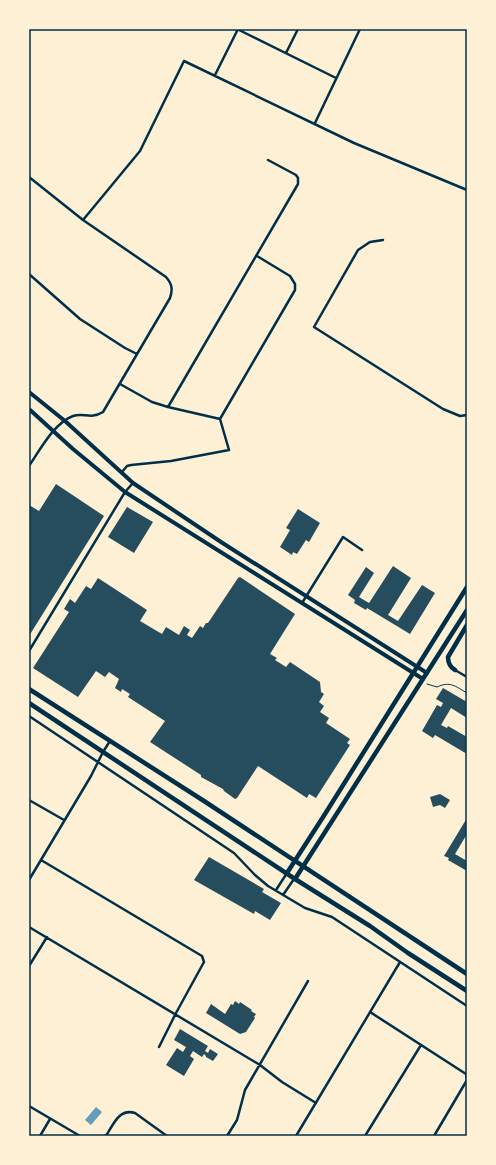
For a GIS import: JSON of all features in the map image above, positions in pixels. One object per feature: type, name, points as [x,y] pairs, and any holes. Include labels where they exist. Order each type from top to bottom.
[{"type":"main road","points":[[29,392],[65,421],[133,483],[221,542],[427,672]]},
{"type":"main road","points":[[29,409],[73,449],[125,492],[422,679]]},
{"type":"main road","points":[[287,873],[467,587]]},
{"type":"main road","points":[[295,879],[467,610]]},
{"type":"main road","points":[[455,670],[450,665],[448,657],[467,625]]},
{"type":"main road","points":[[29,688],[467,974]]},
{"type":"main road","points":[[29,703],[467,991]]},
{"type":"street","points":[[215,75],[238,29],[336,78]]},
{"type":"street","points":[[286,53],[298,29]]},
{"type":"street","points":[[315,123],[360,29]]},
{"type":"street","points":[[83,220],[140,151],[184,61],[354,143],[467,190]]},
{"type":"street","points":[[168,408],[298,184],[298,178],[296,175],[268,160]]},
{"type":"street","points":[[29,177],[83,220],[166,277],[172,286],[170,298],[103,412],[97,416],[72,416],[65,421],[54,431],[29,466]]},
{"type":"street","points":[[383,240],[370,242],[358,250],[314,328],[443,409],[460,416],[467,415]]},
{"type":"street","points":[[122,472],[127,466],[131,465],[171,461],[229,450],[220,419],[295,290],[295,284],[290,276],[257,256]]},
{"type":"street","points":[[29,274],[80,319],[136,354]]},
{"type":"street","points":[[120,384],[152,402],[168,408],[220,419]]},
{"type":"street","points":[[29,651],[125,492],[133,483]]},
{"type":"street","points":[[302,603],[343,538],[362,550]]},
{"type":"street","points":[[455,670],[467,677]]},
{"type":"street","points":[[29,716],[234,853],[255,875],[283,895],[305,908],[332,917],[467,1006]]},
{"type":"street","points":[[29,880],[110,741]]},
{"type":"street","points":[[29,800],[64,820]]},
{"type":"street","points":[[41,860],[202,956],[204,959],[204,962],[160,1047]]},
{"type":"street","points":[[276,890],[287,873]]},
{"type":"street","points":[[283,895],[295,879]]},
{"type":"street","points":[[29,927],[260,1065],[282,1082],[316,1103]]},
{"type":"street","points":[[29,966],[47,937]]},
{"type":"street","points":[[296,1136],[400,962]]},
{"type":"street","points":[[227,1136],[237,1120],[245,1090],[308,981]]},
{"type":"street","points":[[370,1012],[464,1073],[467,1077],[467,1080],[434,1136]]},
{"type":"street","points":[[365,1136],[421,1045]]},
{"type":"street","points":[[29,1106],[80,1136]]},
{"type":"street","points":[[106,1136],[119,1116],[130,1111],[167,1136]]},
{"type":"street","points":[[40,1136],[50,1118]]},
{"type":"path","points":[[427,684],[434,687],[444,684],[451,684],[467,693]]},
{"type":"water","points":[[96,1107],[102,1112],[91,1125],[85,1120]]},
{"type":"building","points":[[56,484],[104,516],[29,636],[29,505],[39,511]]},
{"type":"building","points":[[127,507],[153,522],[134,553],[108,537]]},
{"type":"building","points":[[298,509],[320,523],[309,542],[306,540],[297,554],[293,552],[292,555],[280,547],[290,530],[286,528]]},
{"type":"building","points":[[393,566],[411,578],[388,615],[398,621],[422,585],[435,593],[410,634],[367,608],[366,610],[354,603],[355,600],[348,595],[366,567],[374,573],[359,597],[369,603]]},
{"type":"building","points":[[240,577],[295,614],[270,654],[277,658],[275,660],[286,667],[290,662],[320,682],[321,692],[324,694],[319,702],[324,706],[320,712],[329,718],[326,723],[350,739],[347,743],[350,745],[316,798],[309,794],[307,798],[258,766],[235,799],[223,789],[201,777],[201,775],[150,742],[165,721],[128,697],[130,694],[122,689],[121,692],[115,688],[119,679],[109,672],[105,677],[96,671],[78,697],[33,668],[69,612],[64,609],[70,599],[75,603],[86,586],[91,589],[98,578],[147,610],[140,621],[162,634],[166,627],[179,635],[184,626],[190,630],[187,635],[192,638],[200,626],[203,628],[206,623],[208,623]]},
{"type":"building","points":[[443,688],[467,702],[467,718],[451,708],[441,725],[447,728],[448,726],[467,737],[467,754],[435,735],[433,738],[422,731],[437,705],[441,707],[443,703],[436,699]]},
{"type":"building","points":[[440,794],[450,800],[445,808],[440,805],[433,807],[430,797]]},
{"type":"building","points":[[467,818],[467,834],[455,854],[467,861],[467,871],[444,856]]},
{"type":"building","points":[[209,857],[264,889],[262,892],[281,903],[270,920],[255,911],[254,914],[194,880]]},
{"type":"building","points":[[235,1001],[239,1004],[240,1002],[256,1014],[246,1032],[240,1034],[206,1013],[211,1004],[225,1014],[231,1004],[233,1005]]},
{"type":"building","points":[[180,1029],[208,1046],[205,1051],[208,1053],[210,1049],[218,1054],[213,1061],[204,1054],[202,1057],[193,1051],[190,1056],[194,1059],[184,1076],[166,1065],[177,1048],[183,1052],[186,1047],[174,1040]]}]
